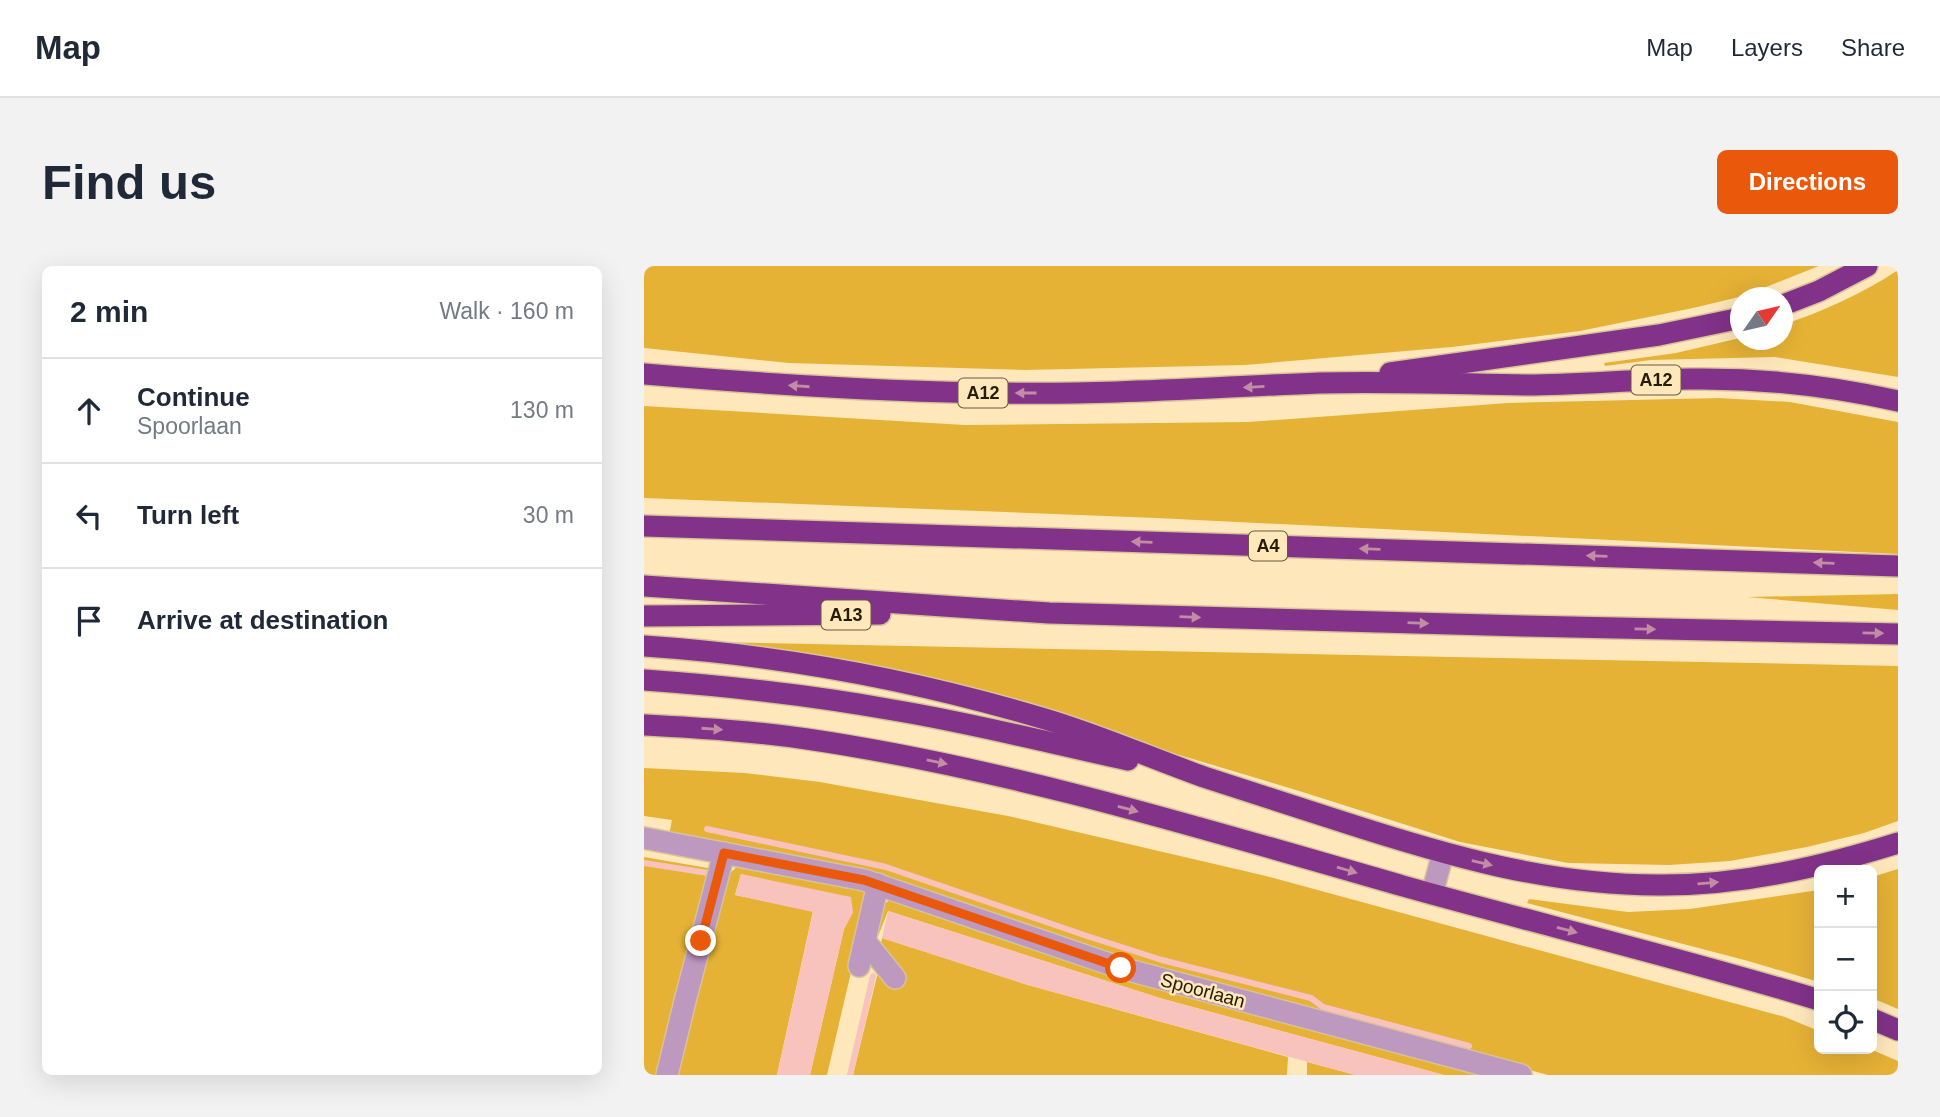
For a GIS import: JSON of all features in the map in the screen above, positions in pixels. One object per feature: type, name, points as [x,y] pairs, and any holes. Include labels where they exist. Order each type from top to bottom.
[{"type":"highway","points":[[1793,301],[1867,266]]},
{"type":"highway","name":"A12","points":[[1322,383],[1648,336],[1730,320]]},
{"type":"highway","name":"A12","points":[[644,374],[836,388],[1005,393],[1166,391],[1322,383],[1551,385],[1692,379],[1842,390],[1898,401]]},
{"type":"highway","name":"A4","points":[[644,526],[1895,566]]},
{"type":"highway","points":[[644,586],[1049,613],[1898,634]]},
{"type":"highway","name":"A13","points":[[644,617],[1049,613]]},
{"type":"highway","points":[[644,646],[799,662],[917,686],[1048,720],[1205,777],[1443,853],[1548,877],[1624,885],[1739,881],[1790,873],[1898,843]]},
{"type":"highway","points":[[644,680],[799,695],[895,710],[1205,777]]},
{"type":"highway","points":[[644,725],[805,739],[989,773],[1200,828],[1814,998]]},
{"type":"highway","points":[[1877,1021],[1898,1030]]},
{"type":"street","name":"Spoorlaan","points":[[644,838],[878,884],[1121,968],[1521,1075]]},
{"type":"street","points":[[667,1075],[724,853]]},
{"type":"street","points":[[1432,894],[1443,853]]},
{"type":"street","points":[[859,966],[878,884]]},
{"type":"street","points":[[865,941],[895,978]]},
{"type":"shaded area","points":[[644,266],[1819,266],[1766,287],[1730,287],[1730,299],[1580,331],[1452,347],[1245,365],[1025,370],[789,363],[644,348]]},
{"type":"shaded area","points":[[1898,270],[1898,377],[1775,357],[1651,360],[1605,366],[1604,363],[1676,353],[1730,340],[1730,350],[1793,350],[1793,321],[1870,287]]},
{"type":"shaded area","points":[[1719,398],[1790,402],[1898,422],[1898,554],[1156,518],[644,498],[644,406],[965,425],[1248,422],[1508,403]]},
{"type":"shaded area","points":[[1898,594],[1898,610],[1747,597]]},
{"type":"shaded area","points":[[712,642],[1898,666],[1898,821],[1864,833],[1807,847],[1730,861],[1669,865],[1568,863],[1460,842],[1126,739]]},
{"type":"shaded area","points":[[644,768],[745,773],[820,782],[1008,816],[1266,876],[1785,1017],[1814,1029],[1814,1054],[1877,1052],[1898,1061],[1898,1075],[1548,1075],[669,835],[672,820],[644,816]]},
{"type":"shaded area","points":[[644,857],[731,872],[739,865],[862,889],[866,895],[866,908],[827,1075],[810,1075],[844,929],[853,912],[741,874],[735,895],[813,911],[777,1075],[644,1075]]},
{"type":"shaded area","points":[[1898,869],[1898,1009],[1877,1000],[1877,875]]},
{"type":"shaded area","points":[[741,874],[851,897],[853,912],[844,929],[810,1075],[777,1075],[813,912],[735,895]]},
{"type":"shaded area","points":[[1814,891],[1814,981],[1527,903],[1529,899],[1628,912],[1690,909]]},
{"type":"shaded area","points":[[891,899],[1491,1075],[1444,1075],[1163,999],[888,911],[875,944],[880,950],[882,938],[1028,985],[1288,1057],[1287,1075],[853,1075],[877,976],[880,953],[870,945],[880,907]]},
{"type":"shaded area","points":[[888,911],[1163,999],[1444,1075],[1355,1075],[1028,985],[882,938]]},
{"type":"shaded area","points":[[1307,1062],[1356,1075],[1307,1075]]},
{"type":"waterway","points":[[707,829],[886,867],[1162,960],[1311,998],[1323,1007],[1469,1046]]},
{"type":"waterway","points":[[644,863],[708,873]]},
{"type":"waterway","points":[[850,1075],[873,976]]},
{"type":"route","points":[[701,941],[724,853],[864,880],[1121,968]]}]
